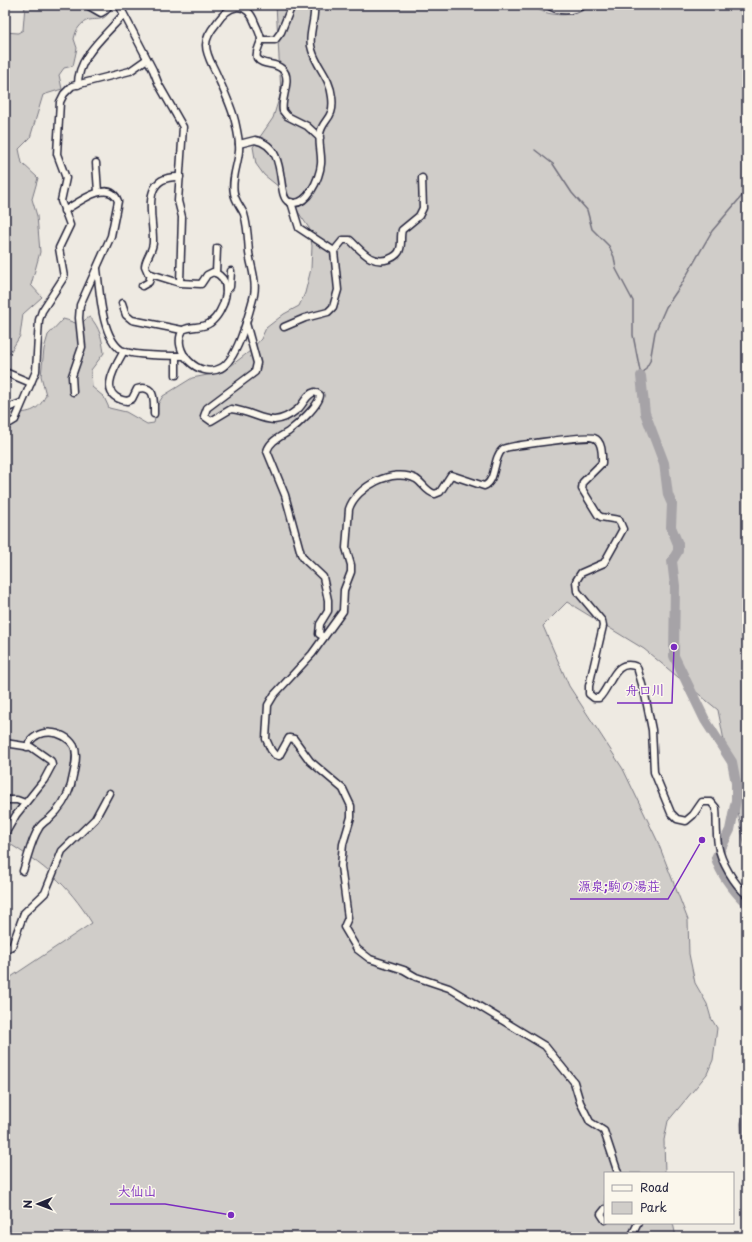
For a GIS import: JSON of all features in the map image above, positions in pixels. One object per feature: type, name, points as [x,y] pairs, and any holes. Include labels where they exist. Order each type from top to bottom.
[{"type":"street","points":[[86,5],[101,13],[106,10],[109,5]]},
{"type":"street","points":[[119,5],[159,86],[183,127],[178,201],[182,217],[180,283]]},
{"type":"street","points":[[182,330],[180,346],[185,356],[194,366],[199,369],[208,370],[220,368],[230,359],[235,350],[246,323],[255,284],[246,224],[234,192],[239,144],[230,105],[206,51],[207,39],[224,12],[234,6],[240,5],[247,7],[261,40],[256,55],[258,60],[279,67],[285,74],[283,111],[287,116],[307,126],[320,138]]},
{"type":"street","points":[[261,40],[275,40],[279,36],[292,5]]},
{"type":"street","points":[[290,202],[304,200],[318,176],[321,165],[320,132],[332,112],[332,97],[328,80],[312,51],[311,35],[314,5]]},
{"type":"street","points":[[548,5],[560,9],[572,10],[583,5]]},
{"type":"street","points":[[78,85],[79,71],[84,62],[97,43],[123,15]]},
{"type":"street","points":[[5,426],[15,420],[21,403],[31,383],[37,366],[39,320],[42,311],[64,277],[59,248],[70,225],[64,211],[62,201],[66,178],[57,154],[58,108],[68,88],[130,71],[147,59]]},
{"type":"street","points":[[239,144],[255,140],[270,149],[281,169],[282,192],[286,199],[290,202],[299,228],[334,251]]},
{"type":"street","points":[[96,163],[98,192]]},
{"type":"street","points":[[122,303],[126,315],[132,320],[182,330],[189,327],[206,325],[215,319],[225,298],[226,290],[223,279],[216,273],[213,272],[208,275],[201,284],[180,283],[151,274],[145,266],[153,247],[150,209],[152,194],[161,180],[170,176],[180,176]]},
{"type":"street","points":[[284,327],[305,318],[328,312],[333,307],[338,290],[334,251],[343,240],[348,239],[368,257],[374,260],[388,259],[398,254],[401,247],[402,230],[419,216],[423,208],[422,178]]},
{"type":"street","points":[[64,211],[98,192],[114,195],[118,201],[111,236],[80,305],[79,318],[82,347],[72,376],[72,392]]},
{"type":"street","points":[[216,273],[217,248]]},
{"type":"street","points":[[97,269],[101,303],[107,328],[116,344],[124,351],[132,354],[185,356]]},
{"type":"street","points":[[226,290],[230,287],[232,271]]},
{"type":"street","points":[[142,286],[149,282],[151,274]]},
{"type":"street","points":[[246,323],[257,363],[255,372],[207,408],[204,416],[211,421],[232,409],[267,420],[281,419],[303,405],[310,394],[315,392],[320,395],[314,406],[296,425],[274,440],[267,451],[285,495],[301,554],[304,560],[322,577],[329,606],[318,629],[319,634],[324,637]]},
{"type":"street","points":[[124,351],[109,381],[111,390],[119,398],[128,401],[132,399],[137,389],[142,388],[151,390],[153,393],[154,414]]},
{"type":"street","points":[[176,356],[176,375]]},
{"type":"street","points":[[5,372],[31,383]]},
{"type":"street","points":[[5,409],[21,403]]},
{"type":"street","points":[[618,1172],[604,1131],[590,1122],[580,1102],[574,1082],[545,1046],[449,988],[416,977],[404,970],[370,959],[357,949],[345,929],[348,918],[341,866],[343,844],[351,816],[351,806],[347,795],[338,783],[310,761],[294,739],[289,738],[283,752],[278,756],[271,750],[266,738],[266,718],[270,699],[312,654],[343,611],[344,590],[351,572],[351,564],[346,548],[349,509],[354,500],[365,490],[380,480],[393,476],[405,476],[416,479],[428,491],[435,494],[440,492],[451,475],[484,486],[491,479],[497,457],[506,447],[594,437],[600,445],[602,463],[583,482],[582,489],[598,515],[619,520],[623,529],[604,563],[581,573],[576,581],[576,591],[602,621],[603,626],[589,686],[589,694],[594,698],[599,698],[618,668],[625,665],[637,667],[645,695],[652,730],[654,772],[671,813],[676,819],[686,820],[702,802],[711,802],[716,808],[718,845],[734,880],[740,890],[747,895]]},
{"type":"street","points":[[23,871],[39,827],[57,812],[65,800],[70,787],[76,752],[74,745],[67,739],[50,732],[40,734],[29,740],[27,746]]},
{"type":"street","points":[[5,743],[27,746],[37,750],[51,761],[52,765],[44,780],[16,815],[5,834]]},
{"type":"street","points":[[5,950],[12,946],[26,910],[45,893],[62,851],[95,819],[110,793]]},
{"type":"street","points":[[5,800],[17,800],[25,803]]},
{"type":"street","points":[[631,1237],[638,1224]]},
{"type":"green space","points":[[25,5],[113,5],[105,17],[83,22],[78,28],[74,39],[77,48],[73,66],[64,68],[59,75],[62,89],[43,95],[30,138],[19,149],[22,163],[38,178],[32,199],[37,216],[40,252],[31,285],[42,297],[23,314],[20,336],[9,354],[5,354],[5,32],[18,33],[23,30]]},
{"type":"green space","points":[[276,5],[531,5],[545,12],[562,15],[578,12],[592,5],[747,5],[747,858],[718,710],[644,649],[567,602],[543,626],[569,686],[623,769],[657,840],[688,920],[689,954],[695,983],[707,1004],[711,1018],[717,1028],[713,1060],[707,1074],[668,1121],[664,1140],[665,1172],[604,1172],[604,1224],[673,1224],[676,1237],[5,1237],[5,981],[92,923],[83,909],[54,876],[32,858],[5,841],[5,415],[34,410],[42,402],[46,395],[41,376],[44,349],[48,335],[63,319],[81,324],[90,317],[100,334],[104,353],[91,370],[92,387],[104,397],[109,408],[126,412],[147,424],[154,423],[158,404],[163,396],[192,378],[223,372],[250,351],[261,339],[266,328],[284,314],[299,306],[305,293],[311,269],[312,246],[309,228],[284,191],[264,175],[256,164],[253,147],[273,118],[281,92]]},
{"type":"waterway","points":[[535,150],[553,164],[572,193],[587,210],[592,229],[609,246],[614,257],[616,269],[633,301],[633,335],[641,376]]},
{"type":"waterway","points":[[642,375],[650,361],[655,332],[666,307],[681,285],[712,231],[747,190]]},
{"type":"waterway","points":[[641,376],[645,413],[664,463],[668,495],[672,504],[671,527],[678,544],[678,551],[672,561],[675,586],[674,656],[705,720],[732,762],[736,783],[736,800],[730,830],[716,858],[718,865],[728,883],[747,904]]},
{"type":"waterway","points":[[747,1118],[745,1124],[747,1149]]},
{"type":"place","name":"舟口川","points":[[674,647]]},
{"type":"place","name":"源泉;駒の湯荘","points":[[702,840]]},
{"type":"place","name":"大仙山","points":[[231,1215]]}]
